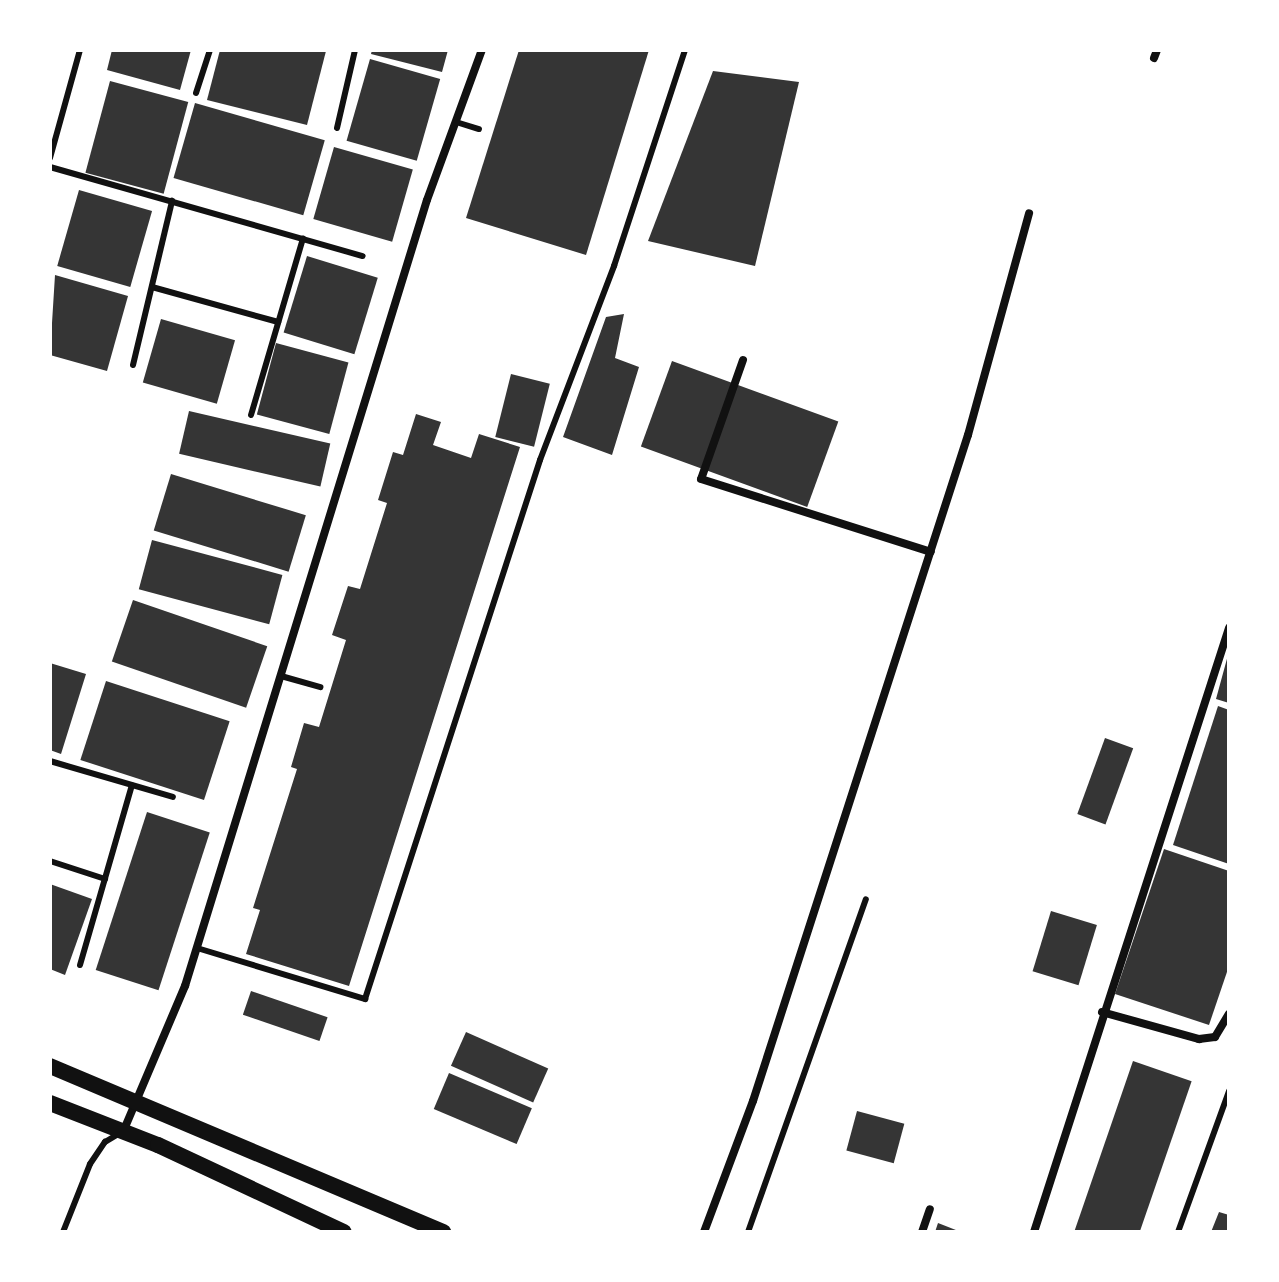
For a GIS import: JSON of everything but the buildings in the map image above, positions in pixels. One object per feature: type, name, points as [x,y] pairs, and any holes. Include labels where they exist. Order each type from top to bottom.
[{"type":"main road","points":[[50,1066],[139,1100],[443,1232]]},
{"type":"main road","points":[[50,1103],[123,1132],[335,1230]]},
{"type":"street","points":[[123,1132],[139,1100],[197,948],[427,200],[482,50]]},
{"type":"street","points":[[704,1232],[753,1101],[931,552],[1029,213]]},
{"type":"street","points":[[743,360],[701,479],[931,552]]},
{"type":"street","points":[[1034,1232],[1102,1012],[1229,628]]},
{"type":"street","points":[[1102,1012],[1199,1039],[1215,1037],[1229,1014]]},
{"type":"street","points":[[922,1232],[930,1209]]},
{"type":"lane","points":[[50,158],[80,50]]},
{"type":"lane","points":[[196,93],[210,50]]},
{"type":"lane","points":[[337,128],[355,50]]},
{"type":"lane","points":[[197,948],[365,999],[540,460],[614,266],[685,50]]},
{"type":"lane","points":[[456,122],[479,129]]},
{"type":"lane","points":[[50,167],[363,256]]},
{"type":"lane","points":[[133,365],[172,201]]},
{"type":"lane","points":[[251,415],[303,238]]},
{"type":"lane","points":[[152,287],[278,322]]},
{"type":"lane","points":[[281,676],[320,687]]},
{"type":"lane","points":[[50,761],[173,797]]},
{"type":"lane","points":[[80,965],[132,785]]},
{"type":"lane","points":[[50,861],[105,879]]},
{"type":"lane","points":[[748,1232],[866,899]]},
{"type":"lane","points":[[1178,1232],[1229,1091]]},
{"type":"lane","points":[[63,1232],[90,1164],[105,1142],[123,1132]]}]
